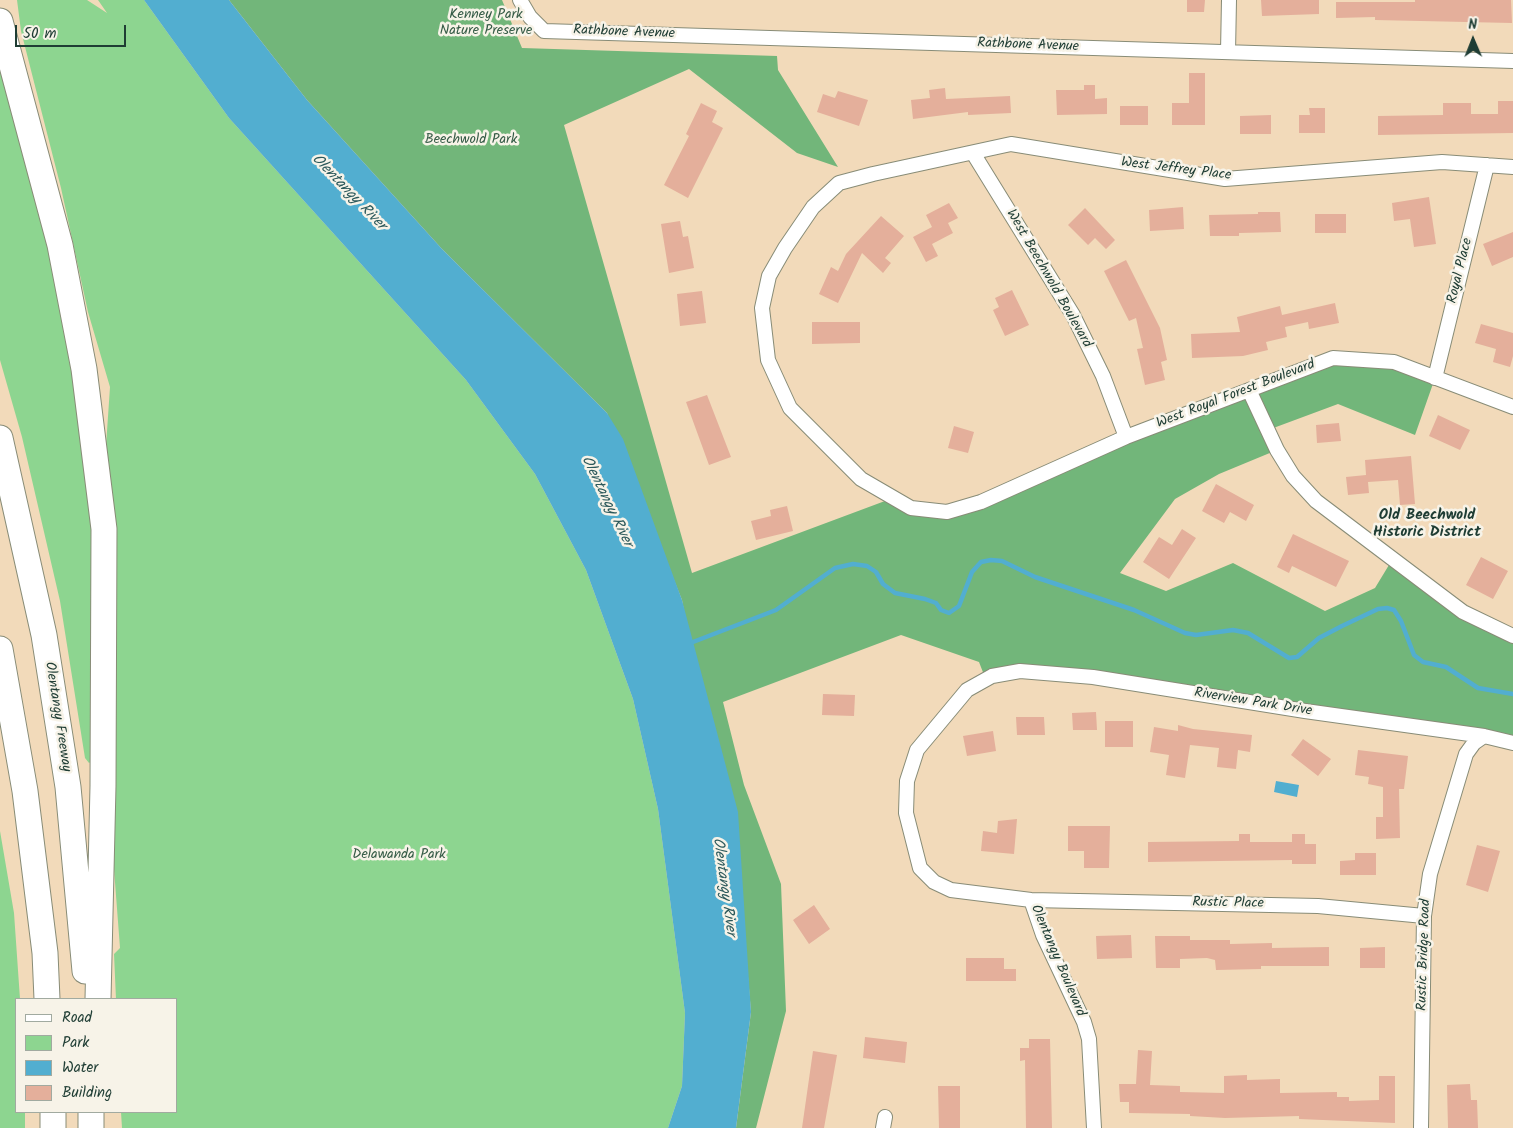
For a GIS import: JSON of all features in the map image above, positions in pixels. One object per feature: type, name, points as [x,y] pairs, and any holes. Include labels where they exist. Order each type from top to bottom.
[{"type":"highway","points":[[0,21],[60,245],[84,369],[104,529],[103,795],[98,998]]},
{"type":"highway","name":"Olentangy Freeway","points":[[0,438],[44,635],[68,787],[84,948],[87,998]]},
{"type":"highway","points":[[0,649],[25,791],[45,953],[47,998]]},
{"type":"highway","points":[[0,711],[25,791]]},
{"type":"highway","points":[[53,1113],[53,1128]]},
{"type":"highway","points":[[91,1113],[91,1128]]},
{"type":"street","name":"Rathbone Avenue","points":[[520,0],[530,17],[544,31],[1513,61]]},
{"type":"street","points":[[1228,52],[1229,0]]},
{"type":"street","name":"West Jeffrey Place","points":[[966,506],[946,512],[911,508],[861,479],[790,408],[768,360],[762,308],[769,276],[813,207],[839,183],[1011,144],[1225,178],[1442,162],[1513,167]]},
{"type":"street","name":"West Beechwold Boulevard","points":[[973,153],[1073,315],[1103,376],[1126,437]]},
{"type":"street","name":"Royal Place","points":[[1435,378],[1487,165]]},
{"type":"street","name":"West Royal Forest Boulevard","points":[[966,506],[1126,437],[1333,358],[1394,362],[1513,407]]},
{"type":"street","points":[[1249,390],[1277,450],[1294,476],[1316,501],[1463,612],[1513,636]]},
{"type":"street","name":"Riverview Park Drive","points":[[992,676],[1020,671],[1093,677],[1296,710],[1484,736],[1513,743]]},
{"type":"street","name":"Olentangy Boulevard","points":[[992,676],[967,690],[917,750],[907,781],[906,813],[920,868],[934,882],[951,890],[972,894],[1031,900],[1043,935],[1084,1022],[1089,1039],[1094,1128]]},
{"type":"street","name":"Rustic Bridge Road","points":[[1421,1128],[1424,916],[1430,874],[1466,754],[1484,736]]},
{"type":"street","name":"Rustic Place","points":[[1031,900],[1318,906],[1424,916]]},
{"type":"green space","name":"Delawanda Park","points":[[17,0],[87,0],[107,13],[98,0],[144,0],[229,118],[466,380],[535,474],[586,570],[633,699],[658,809],[685,1013],[682,1086],[668,1128],[122,1128],[121,1113],[178,1113],[178,998],[116,998],[114,954],[120,948],[113,856],[106,446],[110,387],[88,312],[61,188],[21,31]]},
{"type":"green space","points":[[229,0],[502,0],[522,48],[777,56],[778,70],[838,167],[797,153],[689,69],[564,125],[692,573],[893,498],[947,512],[1333,358],[1394,362],[1435,378],[1415,435],[1338,404],[1268,430],[1277,450],[1219,474],[1175,499],[1120,573],[1166,591],[1233,563],[1325,611],[1375,588],[1392,560],[1513,636],[1513,743],[1020,671],[986,680],[979,662],[901,635],[723,702],[744,785],[781,884],[786,1011],[756,1128],[736,1128],[751,1012],[746,953],[682,600],[607,413],[442,249],[307,100]]},
{"type":"green space","points":[[0,61],[61,295],[92,498],[93,760],[89,763],[85,758],[60,601],[22,437],[0,360]]},
{"type":"green space","points":[[0,831],[14,913],[20,998],[15,998],[15,1113],[25,1113],[25,1128],[0,1128]]},
{"type":"water","name":"Olentangy River","points":[[144,0],[229,0],[307,100],[442,249],[607,413],[623,439],[682,600],[738,812],[751,1012],[736,1128],[668,1128],[682,1086],[685,1013],[658,809],[633,699],[586,570],[535,474],[466,380],[229,118]]},
{"type":"water","points":[[1276,781],[1299,785],[1297,797],[1274,792]]},
{"type":"building","points":[[1187,0],[1205,0],[1204,12],[1187,12]]},
{"type":"building","points":[[1261,0],[1319,0],[1319,14],[1262,16]]},
{"type":"building","points":[[1415,0],[1511,0],[1512,23],[1375,20],[1375,17],[1336,18],[1336,2],[1415,2]]},
{"type":"building","points":[[1189,73],[1205,73],[1205,125],[1172,125],[1172,103],[1189,103]]},
{"type":"building","points":[[1084,85],[1095,85],[1095,99],[1107,98],[1107,114],[1057,115],[1056,90],[1084,90]]},
{"type":"building","points":[[945,88],[946,99],[1010,96],[1011,113],[968,115],[968,112],[913,119],[911,100],[930,98],[929,90]]},
{"type":"building","points":[[838,91],[868,100],[859,126],[817,112],[823,94],[835,98]]},
{"type":"building","points":[[1498,101],[1513,101],[1513,133],[1378,135],[1378,116],[1443,115],[1443,103],[1471,103],[1471,114],[1498,114]]},
{"type":"building","points":[[701,103],[717,111],[712,122],[723,128],[688,198],[664,185],[689,136],[686,134]]},
{"type":"building","points":[[1120,106],[1148,106],[1148,125],[1120,125]]},
{"type":"building","points":[[1309,108],[1325,108],[1325,133],[1299,133],[1299,115],[1310,115]]},
{"type":"building","points":[[1271,115],[1271,134],[1240,134],[1240,116]]},
{"type":"building","points":[[1429,197],[1436,244],[1414,247],[1410,219],[1394,221],[1392,203]]},
{"type":"building","points":[[949,203],[958,218],[948,223],[953,233],[932,244],[938,256],[926,262],[913,237],[932,227],[926,215]]},
{"type":"building","points":[[1183,207],[1184,229],[1150,231],[1149,210]]},
{"type":"building","points":[[1085,208],[1115,240],[1106,249],[1095,238],[1088,245],[1068,225]]},
{"type":"building","points":[[1258,212],[1280,212],[1281,232],[1239,233],[1239,236],[1210,236],[1209,215],[1258,214]]},
{"type":"building","points":[[1315,214],[1346,214],[1346,233],[1315,233]]},
{"type":"building","points":[[881,216],[904,236],[885,258],[891,263],[883,273],[862,253],[838,303],[819,294],[831,267],[838,271],[846,254]]},
{"type":"building","points":[[680,221],[683,237],[688,236],[694,268],[669,273],[661,224]]},
{"type":"building","points":[[1513,232],[1513,257],[1492,266],[1483,244]]},
{"type":"building","points":[[1126,260],[1160,328],[1167,360],[1161,362],[1165,380],[1145,385],[1137,349],[1143,348],[1136,318],[1129,321],[1104,271]]},
{"type":"building","points":[[1012,290],[1029,325],[1005,336],[993,310],[999,307],[995,298]]},
{"type":"building","points":[[702,291],[706,323],[680,326],[677,294]]},
{"type":"building","points":[[1335,303],[1339,323],[1309,329],[1308,322],[1285,327],[1287,337],[1266,342],[1268,350],[1243,356],[1192,358],[1191,334],[1240,332],[1237,317],[1280,306],[1282,315]]},
{"type":"building","points":[[812,322],[860,322],[860,343],[812,344]]},
{"type":"building","points":[[1481,324],[1513,333],[1513,356],[1510,367],[1493,362],[1496,349],[1475,343]]},
{"type":"building","points":[[707,395],[731,457],[709,465],[686,402]]},
{"type":"building","points":[[1438,415],[1470,430],[1460,450],[1429,436]]},
{"type":"building","points":[[1339,423],[1341,441],[1317,443],[1316,425]]},
{"type":"building","points":[[954,426],[974,432],[968,453],[948,448]]},
{"type":"building","points":[[1411,456],[1415,504],[1400,505],[1398,480],[1368,482],[1369,493],[1348,495],[1346,477],[1366,475],[1365,460]]},
{"type":"building","points":[[1216,484],[1254,505],[1246,521],[1230,512],[1224,523],[1202,511]]},
{"type":"building","points":[[787,506],[793,531],[756,540],[751,521],[771,516],[770,510]]},
{"type":"building","points":[[1182,529],[1196,538],[1169,579],[1143,562],[1159,537],[1172,545]]},
{"type":"building","points":[[1293,534],[1349,561],[1336,587],[1292,566],[1289,573],[1277,567]]},
{"type":"building","points":[[1481,557],[1508,571],[1493,599],[1466,585]]},
{"type":"building","points":[[823,694],[855,695],[854,716],[822,715]]},
{"type":"building","points":[[1096,712],[1097,730],[1073,730],[1072,713]]},
{"type":"building","points":[[1016,717],[1044,717],[1045,735],[1017,735]]},
{"type":"building","points":[[1105,721],[1133,721],[1133,747],[1105,747]]},
{"type":"building","points":[[1178,725],[1193,729],[1252,735],[1250,752],[1238,750],[1236,769],[1217,767],[1219,748],[1190,745],[1185,778],[1166,775],[1169,755],[1150,752],[1154,727],[1178,731]]},
{"type":"building","points":[[993,731],[996,751],[967,756],[963,736]]},
{"type":"building","points":[[1303,739],[1331,759],[1318,776],[1291,755]]},
{"type":"building","points":[[1358,750],[1408,756],[1404,789],[1399,789],[1400,838],[1376,839],[1376,817],[1383,817],[1383,787],[1368,784],[1369,777],[1355,775]]},
{"type":"building","points":[[1017,819],[1014,854],[981,851],[983,831],[997,833],[998,821]]},
{"type":"building","points":[[1068,826],[1110,826],[1109,868],[1084,868],[1084,851],[1068,851]]},
{"type":"building","points":[[1239,834],[1250,834],[1250,842],[1292,842],[1292,834],[1305,834],[1305,844],[1316,844],[1316,864],[1292,864],[1292,860],[1148,862],[1148,842],[1239,841]]},
{"type":"building","points":[[1477,845],[1500,851],[1488,892],[1466,885]]},
{"type":"building","points":[[1355,853],[1376,853],[1376,875],[1340,875],[1340,861],[1355,860]]},
{"type":"building","points":[[814,905],[830,929],[809,944],[793,920]]},
{"type":"building","points":[[1131,935],[1132,958],[1097,959],[1096,936]]},
{"type":"building","points":[[1155,936],[1190,936],[1190,940],[1230,940],[1230,944],[1272,943],[1272,948],[1329,947],[1329,966],[1261,966],[1261,969],[1216,970],[1215,960],[1207,958],[1180,959],[1180,968],[1156,968]]},
{"type":"building","points":[[1385,947],[1385,968],[1360,968],[1360,948]]},
{"type":"building","points":[[966,958],[1004,958],[1004,969],[1016,969],[1016,981],[966,981]]},
{"type":"building","points":[[865,1037],[907,1042],[905,1063],[863,1058]]},
{"type":"building","points":[[1029,1039],[1050,1039],[1052,1128],[1026,1128],[1025,1060],[1020,1061],[1020,1048],[1029,1048]]},
{"type":"building","points":[[1138,1050],[1152,1051],[1150,1085],[1180,1086],[1180,1092],[1224,1093],[1224,1076],[1247,1075],[1247,1080],[1280,1079],[1280,1093],[1337,1092],[1337,1097],[1349,1097],[1349,1101],[1379,1100],[1379,1076],[1395,1076],[1395,1123],[1299,1119],[1299,1116],[1225,1118],[1190,1116],[1190,1114],[1129,1113],[1129,1102],[1120,1102],[1119,1084],[1136,1084]]},
{"type":"building","points":[[813,1051],[837,1055],[824,1128],[802,1128]]},
{"type":"building","points":[[1470,1084],[1471,1100],[1477,1100],[1478,1128],[1448,1128],[1447,1085]]},
{"type":"building","points":[[938,1086],[960,1086],[960,1128],[939,1128]]},
{"type":"waterway","points":[[693,642],[776,610],[835,568],[853,564],[867,566],[876,572],[883,584],[895,593],[936,603],[941,610],[949,613],[959,606],[972,572],[981,562],[991,560],[1002,561],[1035,577],[1134,610],[1185,633],[1196,635],[1233,630],[1248,633],[1289,658],[1297,657],[1319,638],[1342,626],[1378,609],[1387,608],[1394,610],[1401,621],[1414,655],[1423,662],[1446,667],[1478,688],[1513,694]]},
{"type":"district","name":"Old Beechwold Historic District","points":[[1427,524]]},
{"type":"park label","name":"Kenney Park Nature Preserve","points":[[486,24]]},
{"type":"park label","name":"Beechwold Park","points":[[471,141]]}]
